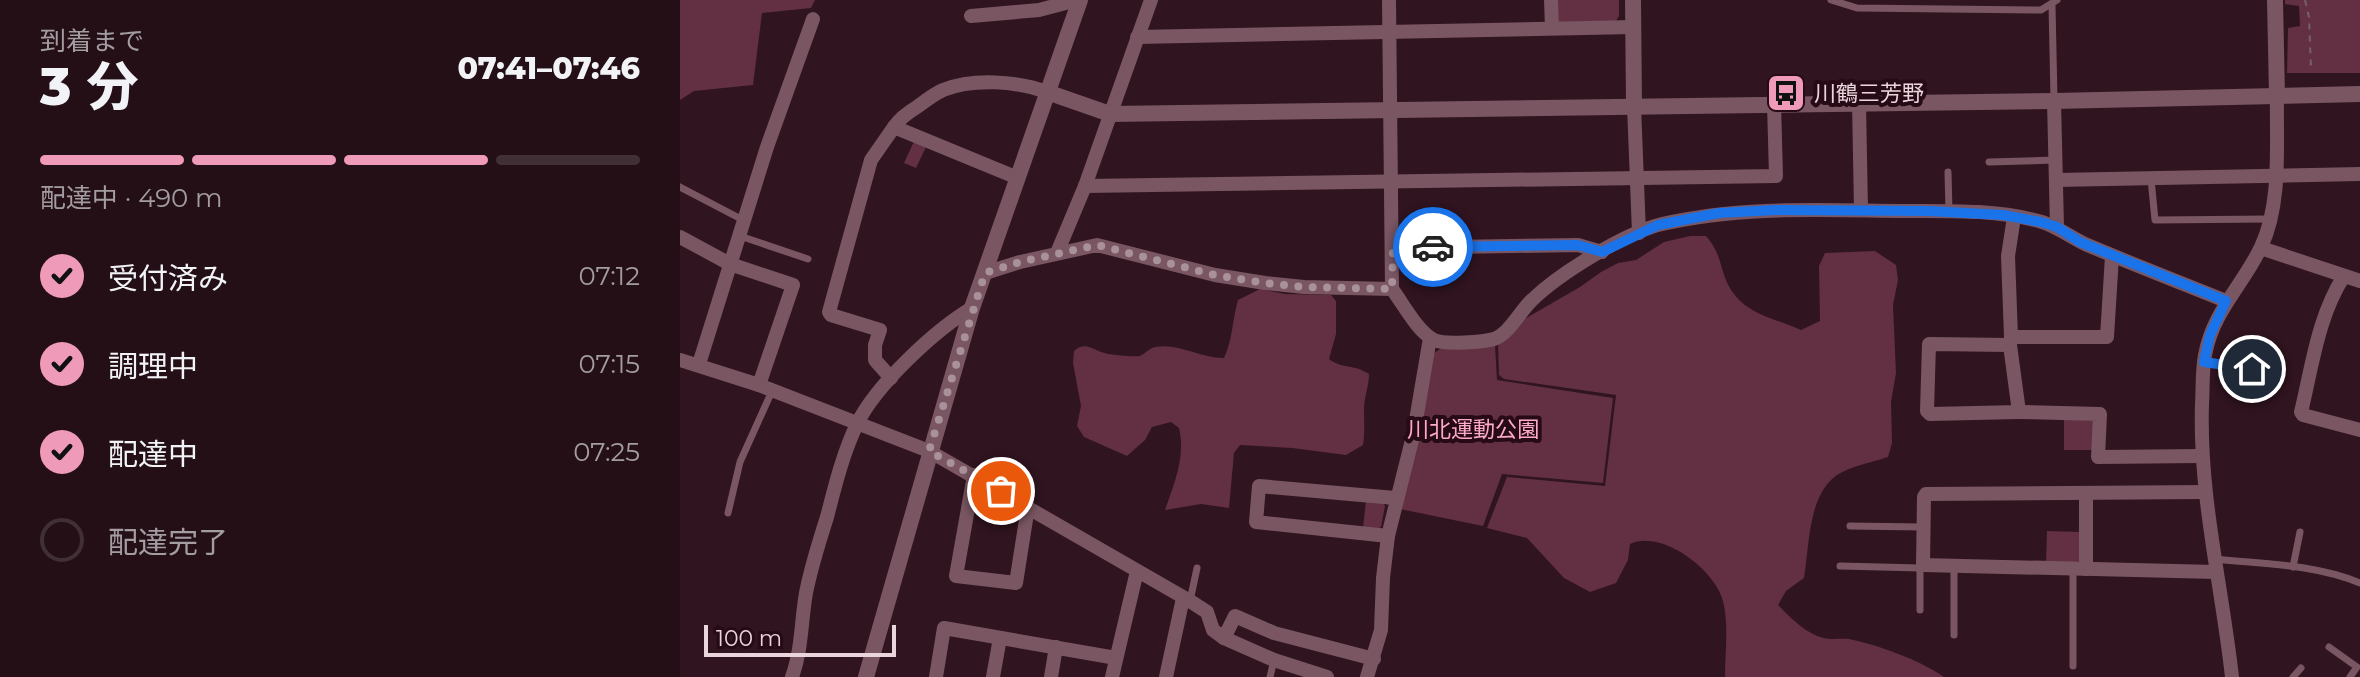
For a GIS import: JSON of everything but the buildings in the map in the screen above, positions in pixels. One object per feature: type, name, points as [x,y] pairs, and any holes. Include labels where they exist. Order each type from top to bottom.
[{"type":"street","points":[[971,16],[1019,6],[1039,10],[1078,0]]},
{"type":"street","points":[[866,677],[972,308],[1078,0]]},
{"type":"street","points":[[1057,253],[1085,186],[1151,0]]},
{"type":"street","points":[[1389,0],[1392,289],[1430,338],[1439,343],[1495,338],[1542,291],[1602,252],[1658,225],[1719,213],[1861,210],[2014,217],[2057,227],[2080,242],[2226,301]]},
{"type":"street","points":[[1551,0],[1552,28]]},
{"type":"street","points":[[1633,0],[1635,176],[1639,233]]},
{"type":"street","points":[[2232,677],[2205,492],[2202,456],[2204,362],[2210,335],[2226,301],[2261,248],[2269,219],[2277,175],[2275,0]]},
{"type":"street","points":[[699,364],[767,147],[813,19]]},
{"type":"street","points":[[1137,37],[1634,27]]},
{"type":"street","points":[[891,378],[875,360],[875,345],[880,330],[829,312],[871,160],[899,119],[941,91],[956,86],[1007,83],[1031,86],[1110,114],[1390,112],[2360,94]]},
{"type":"street","points":[[2054,101],[2057,227]]},
{"type":"street","points":[[1859,103],[1861,210]]},
{"type":"street","points":[[1085,186],[1776,176],[1774,104]]},
{"type":"street","points":[[894,127],[1018,178]]},
{"type":"street","points":[[2056,180],[2360,174]]},
{"type":"street","points":[[2014,217],[2008,256],[2010,341],[2019,412]]},
{"type":"street","points":[[680,237],[730,264],[793,285],[765,388]]},
{"type":"street","points":[[985,273],[1097,245],[1215,275],[1265,283],[1392,289]]},
{"type":"street","points":[[1393,248],[1578,245],[1602,252]]},
{"type":"street","points":[[2261,248],[2360,281]]},
{"type":"street","points":[[2112,256],[2107,337],[1929,344],[1927,411],[1930,414],[2100,414],[2098,457],[2202,456]]},
{"type":"street","points":[[2344,276],[2320,329],[2301,412],[2360,430]]},
{"type":"street","points":[[792,677],[798,656],[806,593],[840,470],[857,424],[891,378],[944,327],[972,308]]},
{"type":"street","points":[[1367,677],[1381,630],[1383,578],[1395,498],[1414,432],[1430,338]]},
{"type":"street","points":[[680,360],[765,388],[929,451],[1207,612],[1213,630],[1224,638],[1274,660],[1327,677]]},
{"type":"street","points":[[974,475],[956,576],[1016,583],[1028,507]]},
{"type":"street","points":[[1388,536],[1256,522],[1259,486],[1395,498]]},
{"type":"street","points":[[2205,492],[1926,494],[1922,566],[2079,569],[2215,566]]},
{"type":"street","points":[[2079,569],[2086,493]]},
{"type":"street","points":[[1112,677],[1137,571]]},
{"type":"street","points":[[1166,677],[1186,599]]},
{"type":"street","points":[[1224,638],[1235,616],[1274,633],[1374,659]]},
{"type":"street","points":[[936,677],[944,628],[1116,658]]},
{"type":"street","points":[[993,677],[1000,638]]},
{"type":"street","points":[[1051,677],[1056,647]]},
{"type":"lane","points":[[1831,0],[1857,8],[2041,10],[2054,3],[2054,101]]},
{"type":"lane","points":[[1997,0],[1997,9]]},
{"type":"lane","points":[[1989,162],[2055,160]]},
{"type":"lane","points":[[1948,172],[1949,212]]},
{"type":"lane","points":[[2151,177],[2155,220],[2269,219]]},
{"type":"lane","points":[[680,187],[745,221]]},
{"type":"lane","points":[[740,236],[808,259]]},
{"type":"lane","points":[[2204,362],[2252,369]]},
{"type":"lane","points":[[728,513],[740,462],[765,388]]},
{"type":"lane","points":[[1850,526],[1922,527]]},
{"type":"lane","points":[[2293,567],[2300,532]]},
{"type":"lane","points":[[1840,566],[1922,566],[1920,610]]},
{"type":"lane","points":[[2215,566],[2293,567],[2343,576],[2360,583]]},
{"type":"lane","points":[[1954,567],[1954,635]]},
{"type":"lane","points":[[1186,599],[1197,568]]},
{"type":"lane","points":[[2073,666],[2079,569]]},
{"type":"lane","points":[[2329,647],[2357,667],[2350,677]]},
{"type":"lane","points":[[1270,677],[1274,660]]},
{"type":"lane","points":[[2293,677],[2301,668]]},
{"type":"path","points":[[2305,0],[2309,17],[2311,69]]},
{"type":"green space","points":[[680,0],[815,0],[811,8],[762,13],[753,85],[694,91],[680,100]]},
{"type":"green space","points":[[1558,0],[1619,0],[1619,16],[1616,21],[1558,22]]},
{"type":"green space","points":[[2285,0],[2360,0],[2360,73],[2287,73],[2288,28],[2300,26],[2299,6],[2285,4]]},
{"type":"green space","points":[[916,137],[928,143],[916,168],[904,163]]},
{"type":"green space","points":[[1706,236],[1711,242],[1732,291],[1748,307],[1801,330],[1820,321],[1819,266],[1825,253],[1875,251],[1896,265],[1898,280],[1893,305],[1896,373],[1891,402],[1892,443],[1888,457],[1842,472],[1830,481],[1813,514],[1804,578],[1786,591],[1778,605],[1817,636],[1849,639],[1885,649],[1944,677],[1725,677],[1723,601],[1710,577],[1686,555],[1657,542],[1630,544],[1628,560],[1616,583],[1590,592],[1564,578],[1527,538],[1487,528],[1507,477],[1605,486],[1616,395],[1504,379],[1499,375],[1498,342],[1521,321],[1601,272],[1618,263],[1636,260],[1664,242]]},
{"type":"green space","points":[[1260,289],[1285,294],[1331,295],[1336,301],[1336,334],[1329,359],[1369,374],[1363,445],[1346,455],[1240,445],[1234,453],[1229,508],[1201,504],[1165,510],[1180,459],[1179,428],[1171,422],[1152,427],[1145,440],[1127,456],[1084,437],[1077,426],[1081,406],[1073,363],[1074,351],[1086,346],[1108,354],[1136,356],[1154,347],[1165,346],[1224,358],[1238,300]]},
{"type":"green space","name":"川北運動公園","points":[[1495,345],[1497,380],[1613,398],[1603,483],[1502,474],[1483,526],[1400,509],[1433,354],[1440,349]]},
{"type":"green space","points":[[2064,419],[2093,420],[2093,450],[2064,450]]},
{"type":"green space","points":[[1366,500],[1382,502],[1385,506],[1381,527],[1376,530],[1363,528]]},
{"type":"green space","points":[[2047,531],[2081,532],[2080,560],[2075,564],[2046,564]]},
{"type":"way so far","points":[[1001,491],[929,451],[985,273],[1097,245],[1215,275],[1265,283],[1392,289],[1393,248],[1433,247]]},
{"type":"place","name":"川鶴三芳野","points":[[1786,93]]},
{"type":"route","points":[[1433,247],[1578,245],[1602,252],[1658,225],[1719,213],[1776,210],[2003,215],[2057,227],[2080,242],[2226,301],[2210,335],[2204,362],[2252,369]]}]
